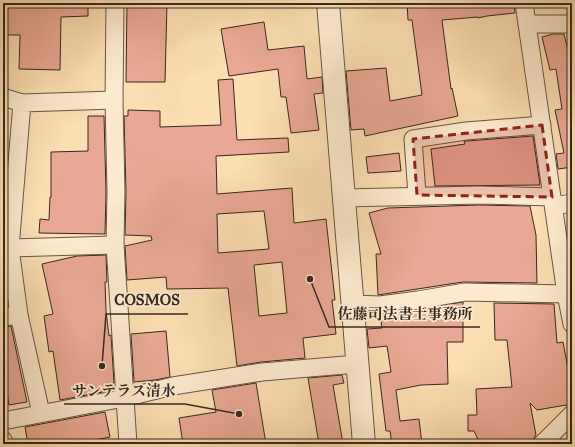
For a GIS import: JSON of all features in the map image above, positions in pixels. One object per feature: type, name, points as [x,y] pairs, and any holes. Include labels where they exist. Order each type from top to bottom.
[{"type":"street","points":[[115,3],[114,100],[116,192],[114,244],[128,444]]},
{"type":"street","points":[[328,3],[364,444]]},
{"type":"street","points":[[524,3],[566,294],[572,324]]},
{"type":"street","points":[[527,24],[572,24]]},
{"type":"street","points":[[3,97],[22,103],[114,100]]},
{"type":"street","points":[[22,103],[6,246],[11,316],[40,413]]},
{"type":"street","points":[[417,195],[413,138],[466,131],[542,125]]},
{"type":"street","points":[[343,198],[417,195],[479,195],[572,203]]},
{"type":"street","points":[[6,246],[114,244]]},
{"type":"street","points":[[352,304],[380,304],[418,300],[464,292],[566,294]]},
{"type":"street","points":[[3,421],[124,398],[173,386],[262,372],[357,364]]},
{"type":"street","points":[[542,444],[572,414]]},
{"type":"street","points":[[3,440],[5,444]]},
{"type":"highlighted area","points":[[542,125],[552,197],[417,195],[413,139]]},
{"type":"green space","points":[[3,266],[8,304],[3,305]]},
{"type":"building","points":[[3,3],[88,3],[88,16],[61,17],[60,70],[19,69],[20,35],[3,35]]},
{"type":"building","points":[[127,3],[167,3],[165,82],[126,82]]},
{"type":"building","points":[[407,3],[514,3],[515,13],[478,18],[442,20],[451,89],[452,88],[458,116],[365,136],[364,129],[351,130],[346,71],[386,68],[390,101],[422,95],[412,20],[408,20]]},
{"type":"building","points":[[264,22],[268,50],[304,46],[307,79],[322,77],[323,93],[314,94],[319,130],[291,133],[286,97],[281,97],[278,69],[229,76],[221,29]]},
{"type":"building","points":[[553,34],[564,34],[572,66],[572,167],[558,169],[556,154],[564,153],[555,110],[562,109],[556,69],[550,70],[542,37]]},
{"type":"building","points":[[233,79],[237,140],[288,138],[289,152],[216,156],[217,194],[292,188],[294,223],[326,219],[335,300],[332,300],[336,334],[303,338],[305,358],[237,366],[228,288],[167,289],[166,277],[127,280],[125,246],[152,240],[151,236],[125,235],[126,192],[124,116],[128,116],[128,110],[160,111],[160,127],[221,125],[218,80]],"holes":[[[264,211],[269,249],[218,253],[217,214]],[[282,262],[287,313],[259,316],[254,265]]]},
{"type":"building","points":[[88,116],[104,116],[106,192],[105,234],[39,233],[40,219],[49,220],[51,197],[51,152],[88,151]]},
{"type":"building","points":[[533,136],[540,185],[435,186],[431,149],[465,144],[464,141]]},
{"type":"building","points":[[399,153],[401,171],[368,173],[366,157]]},
{"type":"building","points":[[479,205],[530,206],[536,235],[537,283],[463,282],[378,295],[376,254],[381,254],[369,213],[388,208]]},
{"type":"building","points":[[106,255],[106,311],[109,336],[111,335],[114,383],[113,390],[60,400],[53,351],[49,352],[44,316],[53,314],[42,264],[77,256]]},
{"type":"building","points":[[463,302],[463,342],[447,342],[448,384],[421,385],[396,390],[400,421],[419,419],[422,444],[392,444],[390,431],[386,431],[379,374],[391,372],[387,346],[369,348],[367,329],[382,328],[380,315]]},
{"type":"building","points":[[494,303],[554,304],[557,343],[563,342],[570,379],[572,379],[572,404],[537,410],[530,403],[536,435],[532,441],[518,444],[480,444],[474,431],[468,431],[468,415],[477,415],[476,389],[512,387],[507,340],[495,340]]},
{"type":"building","points":[[11,326],[27,402],[9,405],[3,366],[3,327]]},
{"type":"building","points":[[166,331],[170,377],[134,382],[131,334]]},
{"type":"building","points":[[342,375],[344,383],[333,385],[343,444],[319,444],[308,378]]},
{"type":"building","points":[[256,383],[266,444],[183,444],[179,418],[216,412],[212,390]]},
{"type":"building","points":[[105,412],[110,437],[75,444],[28,444],[25,427]]},
{"type":"place","name":"佐藤司法書士事務所","points":[[310,279]]},
{"type":"place","name":"COSMOS","points":[[102,366]]},
{"type":"place","name":"サンテラス清水","points":[[239,414]]}]
